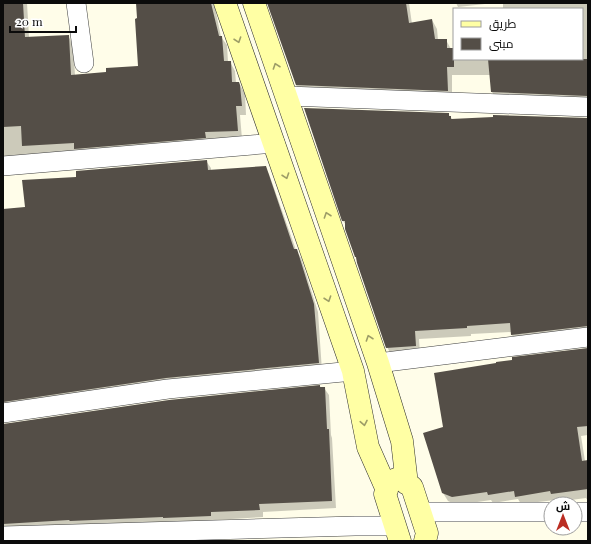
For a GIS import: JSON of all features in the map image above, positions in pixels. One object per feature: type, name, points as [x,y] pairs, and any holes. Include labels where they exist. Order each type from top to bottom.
[{"type":"street","points":[[76,3],[84,63]]},
{"type":"street","points":[[225,3],[353,371],[368,447],[397,487]]},
{"type":"street","points":[[254,3],[378,363],[402,441],[397,487]]},
{"type":"street","points":[[286,96],[588,107]]},
{"type":"street","points":[[3,166],[274,143]]},
{"type":"street","points":[[378,363],[588,338]]},
{"type":"street","points":[[3,413],[168,389],[353,371]]},
{"type":"street","points":[[3,536],[339,527],[397,536],[385,494],[397,487],[412,487],[427,533],[426,540]]},
{"type":"street","points":[[420,512],[543,512]]},
{"type":"building","points":[[3,3],[23,3],[25,37],[69,35],[71,75],[106,72],[106,68],[138,66],[135,19],[137,18],[136,3],[211,3],[219,36],[222,36],[224,61],[231,61],[232,82],[239,82],[240,85],[242,106],[236,106],[238,131],[205,132],[206,138],[74,149],[74,143],[22,146],[21,126],[3,127]]},
{"type":"building","points":[[267,3],[406,3],[409,23],[432,19],[435,39],[447,39],[447,48],[453,48],[454,67],[447,67],[448,91],[296,85]]},
{"type":"building","points":[[588,59],[588,96],[491,92],[488,60]]},
{"type":"building","points":[[304,108],[449,113],[451,119],[493,117],[493,115],[588,118],[588,326],[511,335],[510,323],[467,326],[467,328],[415,331],[416,346],[386,348],[356,257],[345,229],[345,221],[342,221]]},
{"type":"building","points":[[207,160],[208,170],[266,166],[294,249],[297,249],[314,304],[319,363],[166,378],[3,402],[3,209],[25,207],[22,180],[76,177],[76,171]]},
{"type":"building","points":[[588,348],[588,426],[577,427],[582,461],[588,460],[588,489],[551,494],[550,491],[515,497],[514,491],[488,495],[487,492],[452,497],[442,493],[423,433],[443,427],[434,373],[512,360],[512,357]]},
{"type":"building","points":[[320,385],[320,387],[325,387],[327,429],[329,429],[332,501],[259,504],[260,510],[211,512],[211,516],[69,520],[3,524],[3,424],[169,400]]}]
